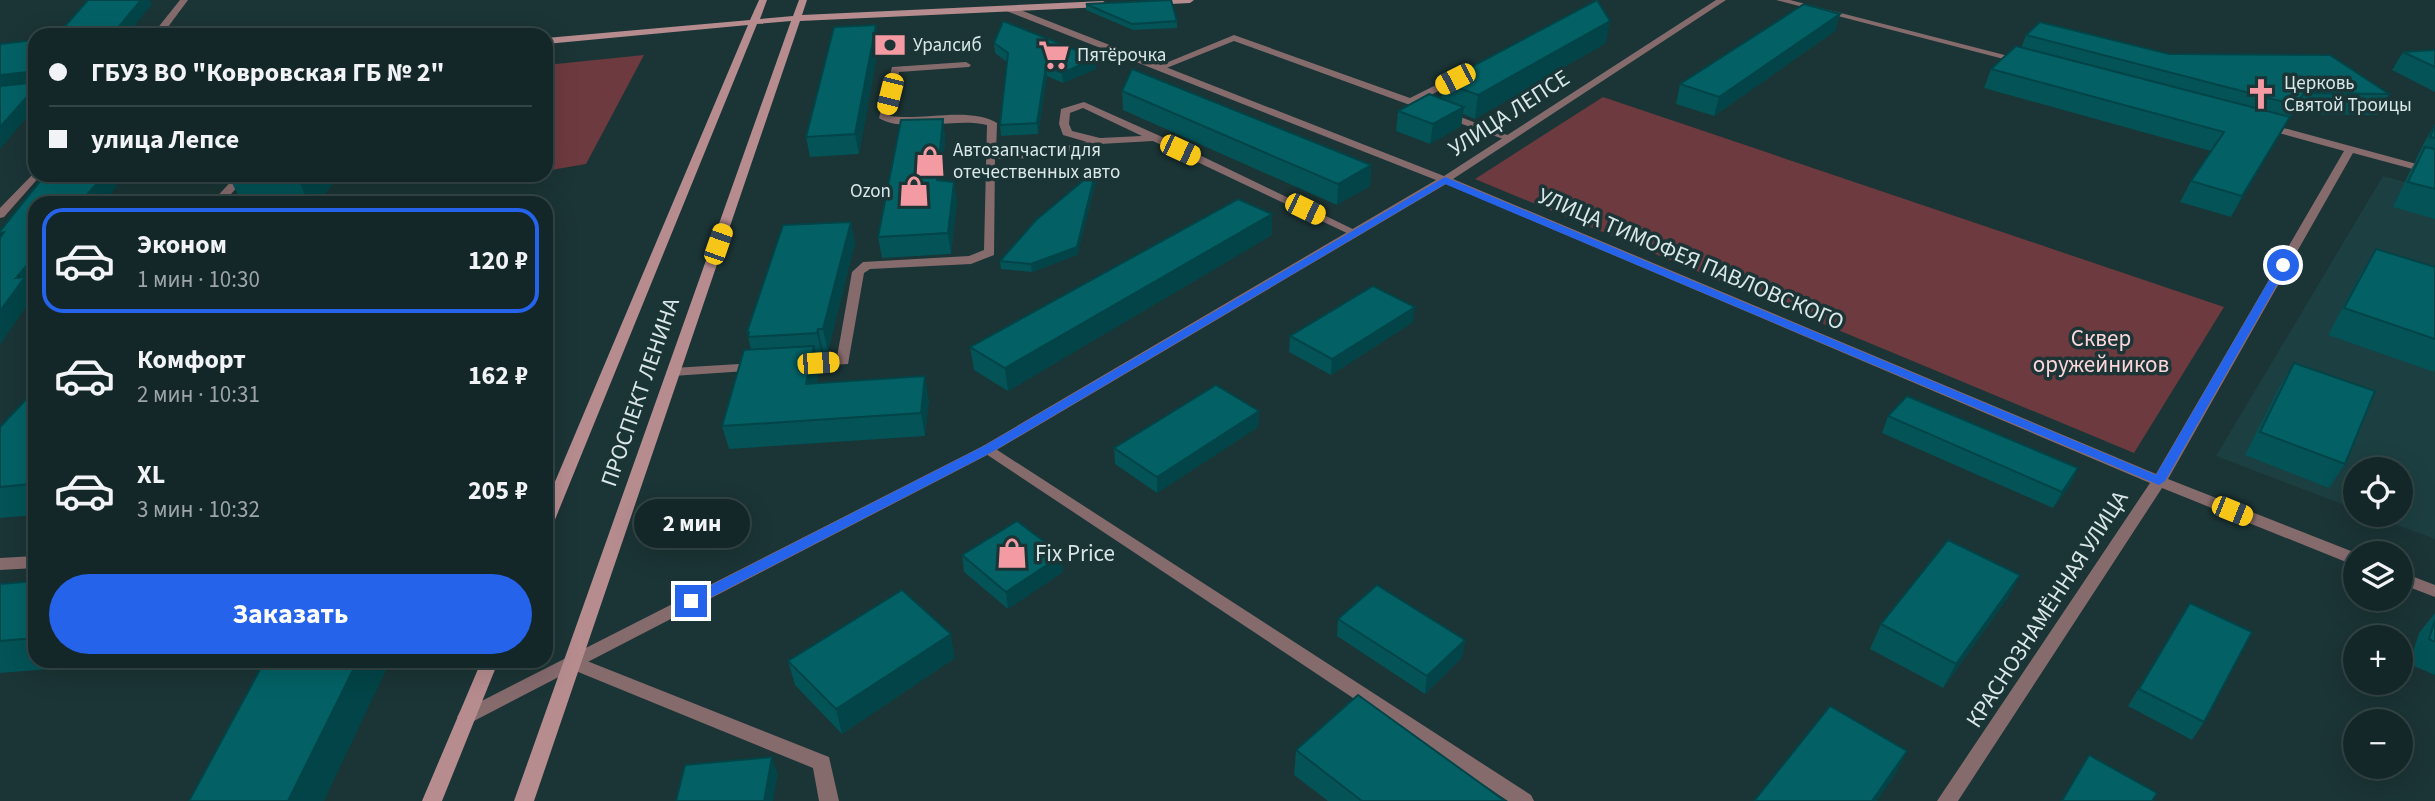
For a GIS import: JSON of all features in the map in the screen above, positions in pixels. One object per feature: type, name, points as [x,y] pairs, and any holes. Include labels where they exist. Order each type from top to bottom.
[{"type":"main road","name":"ПРОСПЕКТ ЛЕНИНА","points":[[553,505],[763,0]]},
{"type":"main road","name":"ПРОСПЕКТ ЛЕНИНА","points":[[524,801],[803,0]]},
{"type":"main road","points":[[1138,2],[1190,0]]},
{"type":"main road","points":[[553,40],[797,18],[1112,4]]},
{"type":"main road","points":[[432,801],[486,668]]},
{"type":"street","points":[[162,28],[184,0]]},
{"type":"street","name":"УЛИЦА ЛЕПСЕ","points":[[466,717],[988,449],[1445,180],[1723,0]]},
{"type":"street","points":[[1780,0],[2029,63]]},
{"type":"street","name":"УЛИЦА ТИМОФЕЯ ПАВЛОВСКОГО","points":[[1007,8],[1445,180],[2159,481],[2343,555]]},
{"type":"street","points":[[1161,67],[1234,38],[1510,138]]},
{"type":"street","points":[[791,365],[843,361],[858,272],[867,265],[971,260],[990,252],[989,156],[992,123],[976,117],[898,122],[884,118],[895,69],[966,65]]},
{"type":"street","points":[[1410,102],[1471,71]]},
{"type":"street","points":[[1107,142],[1082,139],[1067,133],[1064,124],[1065,111],[1084,105],[1355,233]]},
{"type":"street","points":[[2256,124],[2435,172]]},
{"type":"street","points":[[989,156],[1034,155],[1107,142],[1156,138]]},
{"type":"street","name":"КРАСНОЗНАМЁННАЯ УЛИЦА","points":[[1947,801],[2159,481],[2350,149]]},
{"type":"street","points":[[0,215],[30,182]]},
{"type":"street","points":[[224,196],[236,182]]},
{"type":"street","points":[[673,372],[765,366]]},
{"type":"street","points":[[988,449],[1524,801]]},
{"type":"street","points":[[0,564],[28,562]]},
{"type":"street","points":[[2413,583],[2435,591]]},
{"type":"street","points":[[572,662],[822,763],[829,801]]},
{"type":"shaded area","points":[[2383,176],[2435,190],[2435,539],[2402,527],[2413,527],[2413,457],[2343,457],[2343,504],[2216,456]]},
{"type":"green space","points":[[644,55],[586,164],[553,170],[553,64]]},
{"type":"green space","name":"Сквер оружейников","points":[[1603,97],[2224,307],[2134,453],[1475,179]]},
{"type":"building","points":[[88,0],[141,0],[118,28],[63,28]]},
{"type":"building","points":[[1171,0],[1177,21],[1132,24],[1086,4]]},
{"type":"building","points":[[1597,0],[1610,21],[1478,95],[1443,82]]},
{"type":"building","points":[[1804,4],[1840,14],[1719,97],[1680,84]]},
{"type":"building","points":[[1003,21],[1096,58],[1062,73],[1046,66],[1037,123],[1000,125],[1008,53],[994,43]]},
{"type":"building","points":[[2040,22],[2169,54],[2330,55],[2389,94],[2304,93],[2296,105],[2026,35]]},
{"type":"building","points":[[876,25],[855,134],[806,137],[834,27]]},
{"type":"building","points":[[28,41],[28,72],[0,75],[0,44]]},
{"type":"building","points":[[2016,46],[2290,117],[2242,196],[2191,181],[2224,132],[1991,69]]},
{"type":"building","points":[[2435,50],[2435,67],[2403,52]]},
{"type":"building","points":[[1132,69],[1371,165],[1338,184],[1122,91]]},
{"type":"building","points":[[28,83],[28,96],[0,127],[0,86]]},
{"type":"building","points":[[1429,94],[1464,107],[1433,124],[1398,111]]},
{"type":"building","points":[[943,119],[937,180],[954,182],[948,233],[878,237],[901,120]]},
{"type":"building","points":[[2425,147],[2435,149],[2435,189],[2408,182]]},
{"type":"building","points":[[1096,170],[1077,247],[1031,264],[1000,261],[1036,220]]},
{"type":"building","points":[[39,182],[98,182],[86,196],[28,196]]},
{"type":"building","points":[[28,196],[28,264],[16,278],[25,277],[0,311],[0,238],[4,232],[0,231]]},
{"type":"building","points":[[1238,199],[1272,214],[1005,368],[970,347]]},
{"type":"building","points":[[851,222],[823,329],[818,329],[817,333],[748,337],[747,332],[783,225]]},
{"type":"building","points":[[2376,249],[2435,267],[2435,339],[2344,308]]},
{"type":"building","points":[[1373,286],[1415,307],[1332,359],[1290,336]]},
{"type":"building","points":[[814,346],[806,384],[925,376],[921,413],[722,426],[744,350]]},
{"type":"building","points":[[2294,363],[2375,391],[2348,457],[2343,457],[2343,463],[2260,432]]},
{"type":"building","points":[[1216,385],[1259,411],[1157,477],[1114,448]]},
{"type":"building","points":[[1907,396],[2078,468],[2062,492],[1888,416]]},
{"type":"building","points":[[28,397],[28,484],[0,487],[0,427]]},
{"type":"building","points":[[1017,521],[1062,555],[1006,592],[962,555]]},
{"type":"building","points":[[1948,540],[2020,575],[1956,664],[1881,624]]},
{"type":"building","points":[[28,582],[28,639],[0,641],[0,584]]},
{"type":"building","points":[[1377,585],[1465,640],[1427,676],[1338,619]]},
{"type":"building","points":[[902,590],[951,634],[836,709],[788,661]]},
{"type":"building","points":[[2190,603],[2252,632],[2204,722],[2139,689]]},
{"type":"building","points":[[2435,620],[2435,642],[2429,639]]},
{"type":"building","points":[[261,668],[354,668],[288,801],[189,801]]},
{"type":"building","points":[[1358,695],[1505,801],[1362,801],[1296,750]]},
{"type":"building","points":[[1830,706],[1907,751],[1872,801],[1754,801]]},
{"type":"building","points":[[2089,755],[2157,793],[2152,801],[2062,801]]},
{"type":"building","points":[[772,757],[764,801],[676,801],[685,765]]},
{"type":"place","name":"Уралсиб","points":[[890,45]]},
{"type":"place","name":"Пятёрочка","points":[[1054,55]]},
{"type":"place","name":"Церковь Святой Троицы","points":[[2261,94]]},
{"type":"place","name":"Автозапчасти для отечественных авто","points":[[930,161]]},
{"type":"place","name":"Ozon","points":[[914,191]]},
{"type":"place","name":"Fix Price","points":[[1012,553]]},
{"type":"route","points":[[691,601],[988,449],[1445,180],[2159,481],[2283,265]]}]
